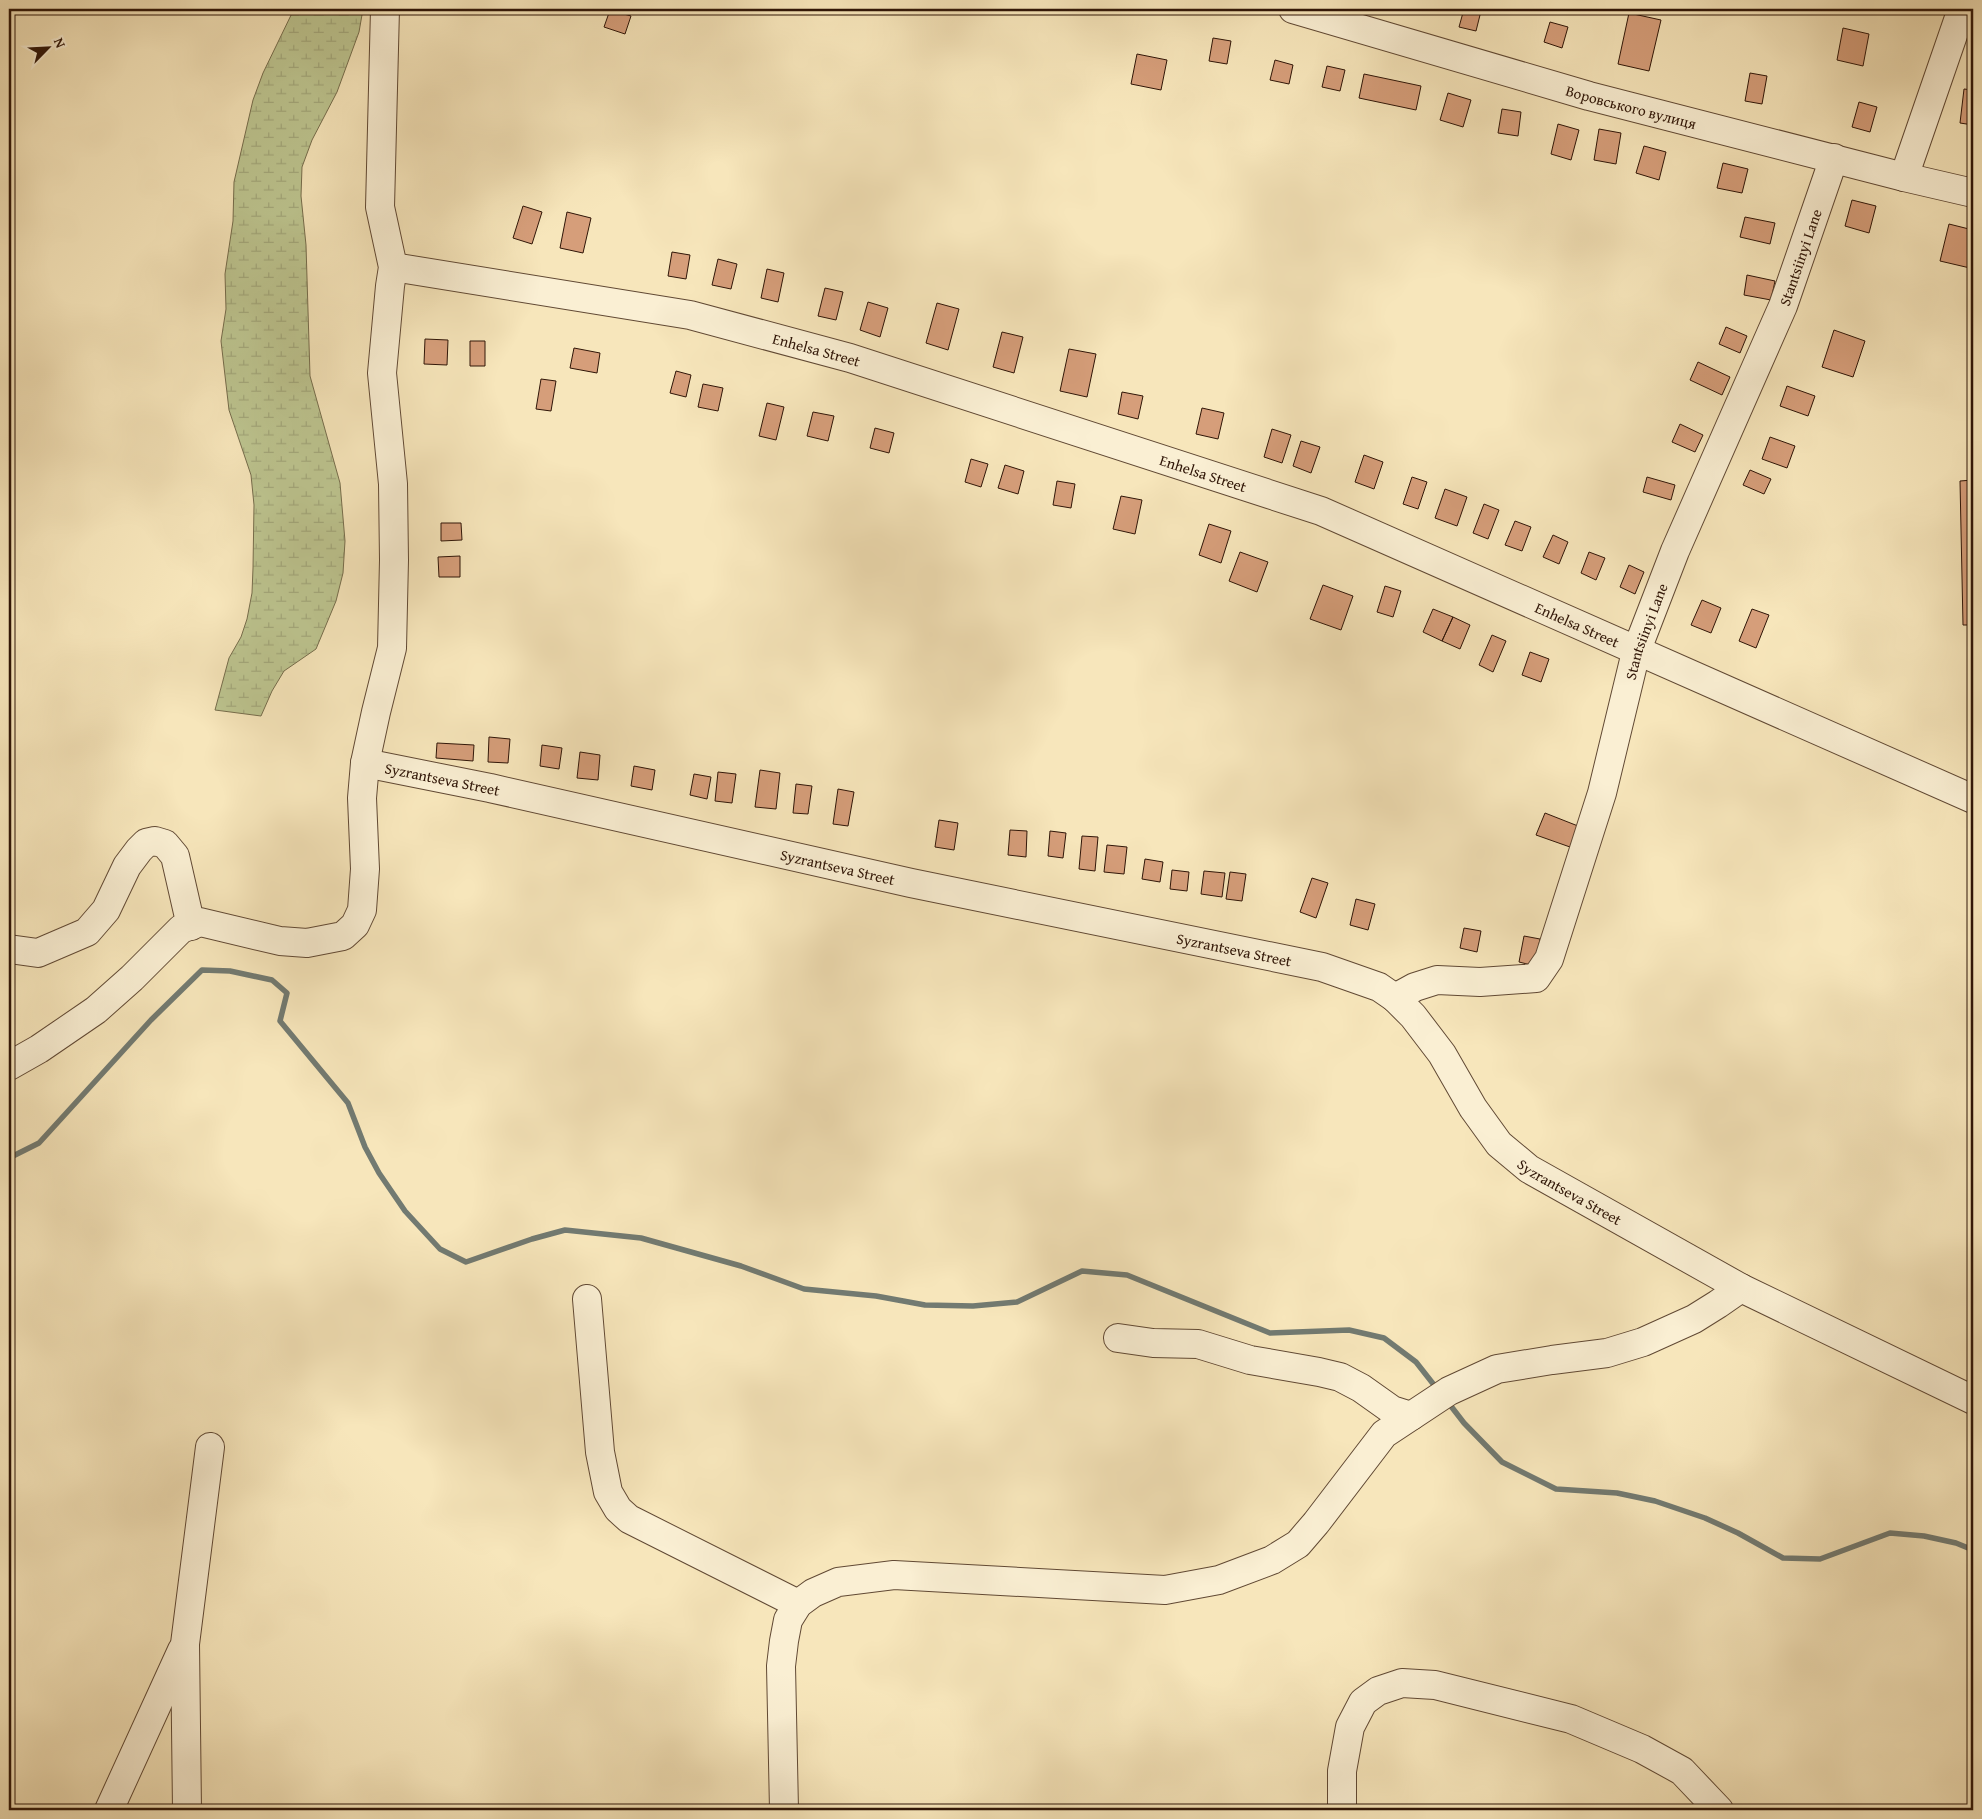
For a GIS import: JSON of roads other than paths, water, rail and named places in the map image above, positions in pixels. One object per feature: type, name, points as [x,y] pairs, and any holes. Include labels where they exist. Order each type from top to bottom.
[{"type":"street","points":[[9,1066],[96,1010],[132,978],[181,929],[200,922],[280,941],[307,943],[343,936],[355,925],[362,910],[365,869],[362,798],[365,763],[392,648],[394,560],[392,484],[382,372],[393,267],[380,207],[386,9]]},
{"type":"street","name":"Воровського вулиця","points":[[1293,9],[1589,96],[1973,193]]},
{"type":"street","points":[[1904,177],[1962,9]]},
{"type":"street","name":"Stantsiinyi Lane","points":[[1395,998],[1415,987],[1437,980],[1480,982],[1536,978],[1549,959],[1602,793],[1636,652],[1675,551],[1783,306],[1834,158]]},
{"type":"street","name":"Enhelsa Street","points":[[393,267],[690,315],[850,358],[1321,511],[1636,652],[1973,799]]},
{"type":"street","name":"Syzrantseva Street","points":[[365,763],[490,788],[912,883],[1322,967],[1379,987],[1395,998],[1428,1034],[1442,1054],[1473,1108],[1499,1144],[1529,1169],[1741,1288],[1973,1400]]},
{"type":"street","points":[[9,948],[38,953],[87,932],[106,910],[138,850],[146,843],[155,841],[166,844],[175,856],[191,926]]},
{"type":"street","points":[[784,1810],[781,1666],[788,1620],[798,1604],[813,1594],[838,1582],[894,1575],[1165,1590],[1219,1580],[1272,1560],[1298,1544],[1384,1434],[1431,1403],[1497,1369],[1607,1353],[1643,1342],[1694,1319],[1741,1288]]},
{"type":"street","points":[[587,1300],[600,1452],[608,1492],[618,1510],[629,1519],[798,1604]]},
{"type":"street","points":[[1118,1338],[1153,1343],[1198,1344],[1244,1358],[1340,1377],[1392,1410],[1431,1403]]},
{"type":"street","points":[[187,1810],[185,1644],[210,1447]]},
{"type":"street","points":[[109,1810],[185,1644]]},
{"type":"street","points":[[1342,1810],[1342,1771],[1350,1727],[1363,1702],[1378,1691],[1402,1683],[1435,1685],[1571,1719],[1642,1749],[1682,1771],[1719,1810]]},
{"type":"waterway","points":[[9,1158],[39,1143],[151,1020],[202,970],[230,971],[272,980],[287,993],[280,1021],[348,1103],[365,1147],[379,1173],[405,1211],[440,1249],[466,1262],[532,1239],[565,1230],[641,1238],[741,1266],[804,1289],[876,1296],[925,1305],[973,1306],[1017,1302],[1082,1271],[1127,1275],[1270,1333],[1349,1330],[1384,1338],[1416,1362],[1438,1390]]},
{"type":"waterway","points":[[1447,1401],[1464,1423],[1502,1462],[1556,1489],[1617,1493],[1655,1501],[1705,1518],[1738,1533],[1783,1558],[1820,1559],[1890,1533],[1924,1536],[1956,1543],[1973,1550]]}]
